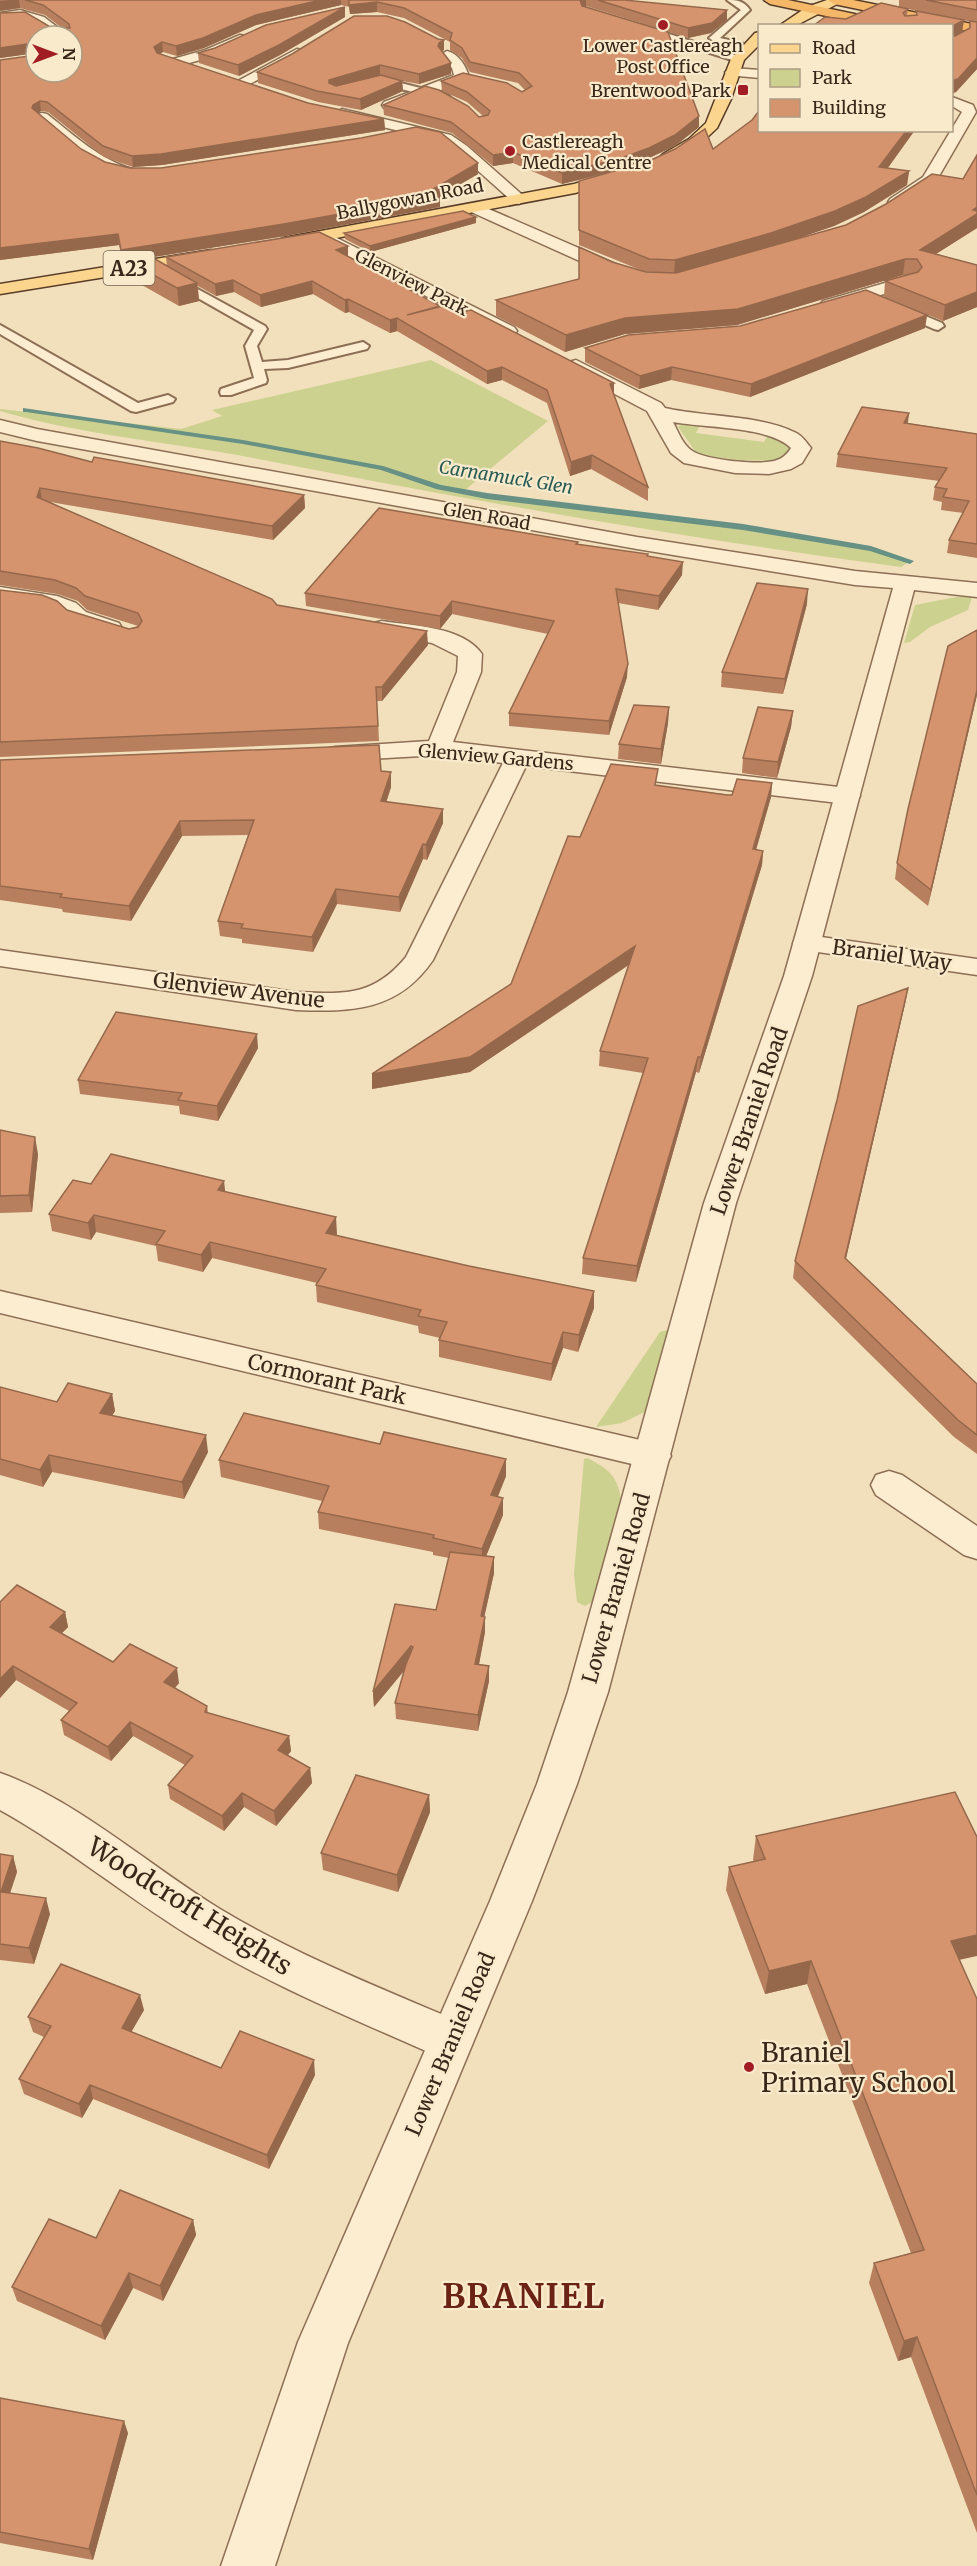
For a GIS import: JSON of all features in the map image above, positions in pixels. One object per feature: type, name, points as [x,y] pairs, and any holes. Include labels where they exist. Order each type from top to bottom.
[{"type":"highway","points":[[770,0],[817,3],[946,24]]},
{"type":"highway","points":[[817,3],[870,21]]},
{"type":"highway","points":[[817,3],[898,20],[906,24]]},
{"type":"highway","points":[[782,23],[870,21],[898,24]]},
{"type":"highway","points":[[953,25],[977,29]]},
{"type":"highway","points":[[953,34],[977,39]]},
{"type":"main road","points":[[782,23],[817,3]]},
{"type":"main road","points":[[782,23],[817,3]]},
{"type":"main road","name":"Ballygowan Road","points":[[269,245],[575,188],[645,167],[683,149],[705,134],[717,116],[735,65],[754,41]]},
{"type":"main road","name":"A23","points":[[0,289],[230,252]]},
{"type":"street","points":[[20,13],[31,4]]},
{"type":"street","points":[[0,17],[20,13],[39,18],[47,24]]},
{"type":"street","points":[[199,69],[171,60],[210,53],[253,33]]},
{"type":"street","points":[[262,91],[236,82],[286,60],[312,44]]},
{"type":"street","points":[[363,117],[421,91],[467,78],[447,55]]},
{"type":"street","points":[[735,65],[758,74]]},
{"type":"street","points":[[886,208],[929,180],[969,112],[968,108],[953,102]]},
{"type":"street","points":[[324,110],[363,117],[446,138],[462,149],[519,199]]},
{"type":"street","points":[[42,117],[102,163],[119,171],[145,173]]},
{"type":"street","points":[[382,138],[419,130]]},
{"type":"street","points":[[475,208],[563,248],[637,278]]},
{"type":"street","name":"Glenview Park","points":[[324,236],[525,340]]},
{"type":"street","points":[[807,312],[909,281]]},
{"type":"street","points":[[584,354],[564,360],[637,397],[660,413],[780,433],[795,440],[801,448],[799,456],[791,463],[766,469],[691,459],[683,456],[663,423],[660,413]]},
{"type":"street","name":"Glen Road","points":[[0,426],[37,435],[637,543],[905,584],[977,590]]},
{"type":"street","name":"Lower Braniel Road","points":[[248,2566],[323,2342],[511,1901],[557,1784],[588,1692],[720,1203],[807,943],[905,584]]},
{"type":"street","points":[[0,594],[49,601],[68,608],[78,617],[131,634]]},
{"type":"street","points":[[355,623],[436,637],[458,644],[470,654],[469,672],[439,748]]},
{"type":"street","name":"Glenview Gardens","points":[[315,754],[439,748],[847,796]]},
{"type":"street","name":"Glenview Avenue","points":[[0,958],[296,1001],[332,1002],[368,998],[399,983],[419,960],[518,757]]},
{"type":"street","name":"Braniel Way","points":[[807,943],[977,967]]},
{"type":"street","name":"Cormorant Park","points":[[0,1302],[653,1456]]},
{"type":"street","points":[[890,1485],[977,1545]]},
{"type":"street","name":"Woodcroft Heights","points":[[0,1790],[37,1809],[232,1938],[302,1976],[451,2040]]},
{"type":"lane","points":[[731,0],[742,5],[746,10],[714,38],[723,43],[754,41]]},
{"type":"lane","points":[[629,24],[735,65]]},
{"type":"lane","points":[[360,85],[381,81],[443,96],[453,101]]},
{"type":"lane","points":[[149,265],[261,329],[250,346],[261,380],[226,392]]},
{"type":"lane","points":[[864,295],[938,326]]},
{"type":"lane","points":[[0,329],[136,408],[168,399]]},
{"type":"lane","points":[[257,366],[288,364],[363,346]]},
{"type":"green space","points":[[431,360],[548,421],[465,490],[539,504],[695,519],[757,528],[850,545],[910,561],[901,567],[657,531],[221,452],[94,432],[0,411],[0,409],[181,429],[222,416],[212,410]]},
{"type":"green space","points":[[700,425],[696,433],[764,442],[768,435],[790,444],[790,453],[772,460],[759,461],[698,455],[678,427]]},
{"type":"green space","points":[[956,597],[972,597],[968,610],[930,627],[910,642],[904,643],[915,605]]},
{"type":"green space","points":[[667,1330],[670,1332],[647,1411],[622,1423],[596,1427],[660,1332]]},
{"type":"green space","points":[[588,1458],[608,1471],[617,1484],[621,1499],[617,1534],[612,1552],[595,1600],[585,1606],[577,1602],[574,1574],[584,1459]]},
{"type":"building","points":[[25,0],[321,0],[256,15],[203,38],[176,46],[162,42],[154,47],[157,53],[308,103],[384,119],[161,154],[132,156],[103,146],[47,102],[40,101],[33,105],[32,108],[81,149],[105,162],[130,168],[161,168],[361,138],[416,127],[440,132],[478,163],[430,191],[440,196],[284,224],[121,250],[118,234],[0,248],[0,60],[24,57],[24,84],[84,84],[84,24],[69,24],[43,5]]},
{"type":"building","points":[[349,0],[580,0],[582,6],[668,32],[699,116],[675,135],[649,148],[619,159],[562,173],[513,152],[493,155],[451,122],[383,105],[425,86],[439,90],[468,106],[479,117],[488,115],[490,111],[467,92],[441,81],[463,73],[507,83],[522,92],[532,86],[519,73],[470,62],[462,48],[450,40],[452,33],[404,8],[377,2],[349,5]]},
{"type":"building","points":[[598,0],[624,0],[727,10],[712,23],[688,28]]},
{"type":"building","points":[[926,0],[977,0],[977,10]]},
{"type":"building","points":[[881,3],[908,9],[903,13],[905,16],[917,15],[916,11],[964,20],[953,26],[953,24],[816,24],[825,17],[846,19]]},
{"type":"building","points":[[345,7],[279,45],[238,65],[198,53],[215,48],[266,25]]},
{"type":"building","points":[[25,12],[45,24],[24,24],[24,44],[0,48],[0,13]]},
{"type":"building","points":[[354,16],[387,16],[444,40],[438,46],[451,63],[419,74],[380,65],[329,80],[329,83],[336,86],[381,75],[402,81],[360,99],[317,91],[257,72],[292,54]]},
{"type":"building","points":[[970,21],[977,22],[977,58],[958,79],[953,80],[953,36],[970,28]]},
{"type":"building","points":[[758,112],[758,132],[905,132],[879,167],[909,171],[866,197],[835,211],[771,233],[675,260],[649,259],[579,230],[579,181],[649,161],[675,149],[705,129],[713,149],[752,120]]},
{"type":"building","points":[[977,155],[977,207],[973,210],[977,211],[977,214],[920,250],[977,265],[977,292],[945,305],[885,281],[918,272],[922,267],[917,259],[905,259],[738,309],[625,318],[566,335],[496,300],[579,279],[579,247],[612,262],[646,272],[676,273],[846,225],[886,204],[932,174],[963,179]]},
{"type":"building","points":[[463,211],[476,217],[370,246],[344,233]]},
{"type":"building","points":[[319,232],[348,246],[336,250],[440,306],[407,315],[443,306],[457,313],[471,310],[614,383],[610,384],[648,487],[592,455],[571,462],[547,390],[502,367],[487,371],[397,318],[390,320],[348,299],[345,300],[312,281],[260,295],[233,280],[215,284],[166,257]]},
{"type":"building","points":[[148,255],[197,283],[177,288],[124,259]]},
{"type":"building","points":[[866,290],[927,315],[751,384],[672,367],[640,376],[585,348],[628,335],[740,326]]},
{"type":"building","points":[[862,407],[909,413],[904,423],[977,434],[977,544],[949,540],[969,501],[943,497],[947,489],[935,487],[947,468],[838,454]]},
{"type":"building","points":[[0,441],[92,462],[94,457],[304,495],[272,526],[40,488],[37,497],[272,599],[277,605],[427,631],[382,687],[376,687],[378,726],[0,742],[0,590],[42,595],[57,601],[67,610],[129,629],[138,627],[142,621],[138,613],[85,596],[76,588],[55,580],[0,571]]},
{"type":"building","points":[[379,508],[683,562],[659,596],[616,589],[628,664],[609,721],[509,713],[554,621],[452,601],[440,616],[305,593]]},
{"type":"building","points":[[757,583],[808,589],[785,679],[722,672]]},
{"type":"building","points":[[977,630],[977,690],[931,890],[897,863],[948,646]]},
{"type":"building","points":[[634,705],[669,707],[661,749],[619,744]]},
{"type":"building","points":[[758,707],[793,711],[778,762],[743,758]]},
{"type":"building","points":[[379,745],[381,771],[391,772],[381,801],[443,809],[426,845],[423,844],[399,897],[336,889],[312,937],[241,928],[243,924],[218,921],[254,820],[180,821],[129,906],[0,886],[0,760]]},
{"type":"building","points":[[611,764],[658,769],[655,785],[727,795],[732,795],[737,779],[772,783],[753,849],[763,851],[701,1057],[698,1057],[637,1266],[583,1258],[648,1058],[600,1051],[635,946],[470,1057],[372,1074],[511,984],[568,836],[580,837]]},
{"type":"building","points":[[908,988],[845,1258],[977,1384],[977,1435],[958,1420],[795,1261],[837,1100],[858,1006]]},
{"type":"building","points":[[116,1012],[257,1034],[217,1106],[178,1100],[182,1093],[78,1080]]},
{"type":"building","points":[[0,1130],[35,1137],[29,1195],[0,1196]]},
{"type":"building","points":[[111,1154],[224,1181],[218,1190],[336,1217],[326,1233],[469,1266],[594,1291],[579,1335],[563,1332],[552,1364],[439,1340],[447,1322],[418,1316],[421,1310],[316,1285],[326,1269],[210,1242],[201,1255],[156,1244],[165,1231],[94,1215],[88,1223],[49,1214],[73,1180],[91,1184]]},
{"type":"building","points":[[68,1383],[112,1394],[100,1413],[206,1435],[182,1482],[49,1455],[40,1470],[0,1459],[0,1387],[57,1402]]},
{"type":"building","points":[[244,1413],[380,1444],[384,1432],[506,1459],[491,1495],[503,1498],[482,1549],[433,1538],[434,1535],[318,1512],[329,1486],[219,1460]]},
{"type":"building","points":[[450,1552],[494,1557],[481,1616],[485,1617],[475,1664],[489,1666],[478,1715],[395,1703],[413,1647],[411,1646],[373,1692],[395,1604],[436,1610]]},
{"type":"building","points":[[17,1585],[65,1612],[50,1627],[113,1662],[130,1644],[177,1668],[164,1682],[207,1706],[205,1712],[289,1736],[278,1750],[310,1768],[274,1811],[242,1793],[222,1816],[168,1785],[193,1756],[130,1722],[108,1747],[61,1720],[77,1703],[13,1666],[0,1679],[0,1602]]},
{"type":"building","points":[[356,1775],[429,1795],[397,1875],[321,1853]]},
{"type":"building","points":[[955,1792],[977,1837],[977,1935],[951,1941],[977,1999],[977,2495],[917,2337],[904,2341],[874,2263],[924,2250],[811,1961],[769,1971],[729,1867],[765,1859],[756,1836]]},
{"type":"building","points":[[0,1854],[13,1856],[1,1892],[46,1898],[29,1948],[0,1944]]},
{"type":"building","points":[[61,1964],[140,1995],[122,2028],[221,2068],[240,2031],[314,2060],[267,2155],[90,2085],[79,2104],[19,2079],[51,2026],[28,2017]]},
{"type":"building","points":[[120,2190],[193,2220],[160,2286],[129,2273],[101,2326],[12,2287],[49,2219],[96,2238]]},
{"type":"building","points":[[0,2398],[124,2421],[89,2549],[0,2532]]},
{"type":"waterway","name":"Carnamuck Glen","points":[[26,410],[243,442],[383,468],[439,487],[487,496],[743,527],[871,549],[910,561]]},
{"type":"place","name":"Lower Castlereagh Post Office","points":[[663,25]]},
{"type":"place","name":"Brentwood Park","points":[[743,90]]},
{"type":"place","name":"Castlereagh Medical Centre","points":[[510,151]]},
{"type":"place","name":"Braniel Primary School","points":[[749,2067]]},
{"type":"district","name":"BRANIEL","points":[[524,2296]]}]
